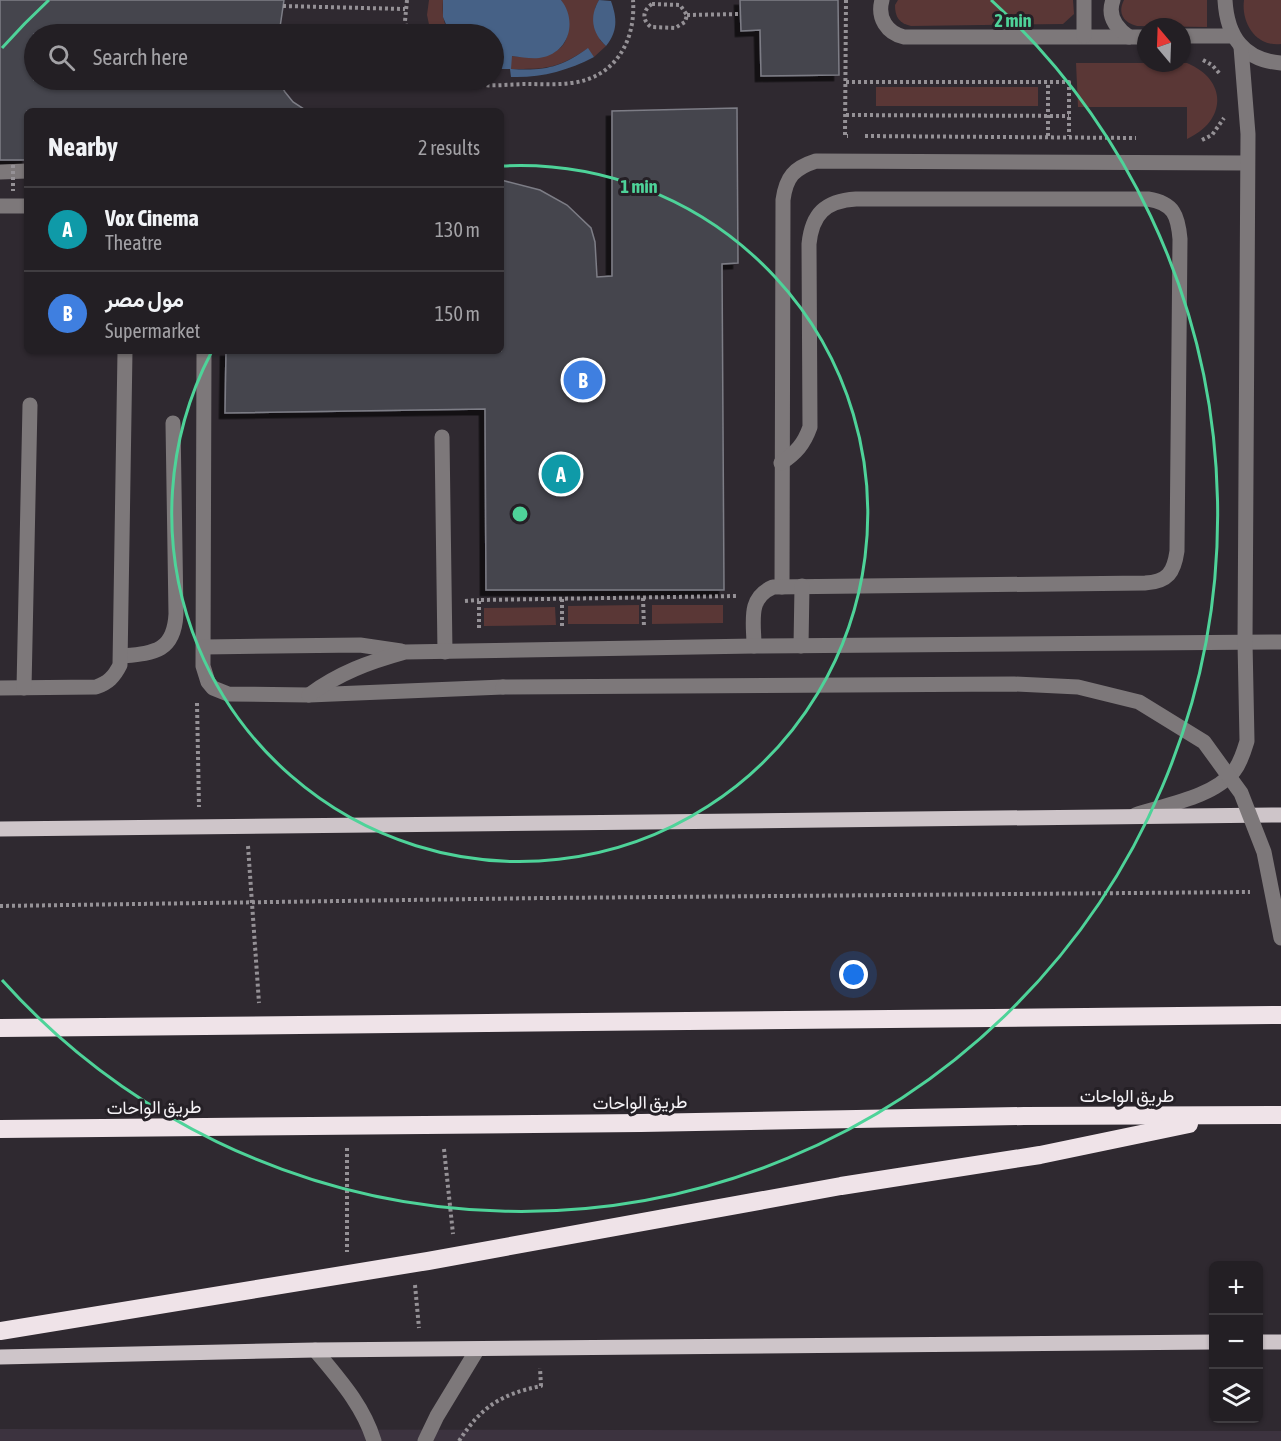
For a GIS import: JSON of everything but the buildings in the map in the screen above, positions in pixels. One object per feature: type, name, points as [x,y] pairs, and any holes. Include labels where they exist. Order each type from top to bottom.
[{"type":"highway","points":[[0,1028],[1281,1015]]},
{"type":"highway","name":"طريق الواحات","points":[[0,1130],[1024,1116],[1281,1115]]},
{"type":"highway","points":[[0,1331],[455,1256],[841,1186],[1040,1155],[1227,1116]]},
{"type":"main road","points":[[0,828],[1281,815]]},
{"type":"main road","points":[[0,1357],[315,1350],[1209,1342]]},
{"type":"main road","points":[[1263,1342],[1281,1342]]},
{"type":"street","points":[[882,0],[880,11],[883,22],[896,35],[904,38],[1137,37]]},
{"type":"street","points":[[1084,0],[1084,36]]},
{"type":"street","points":[[1113,0],[1111,14],[1114,23],[1129,37]]},
{"type":"street","points":[[1132,816],[1209,791],[1223,782],[1242,757],[1246,741],[1247,105],[1237,41],[1226,19],[1225,0]]},
{"type":"street","points":[[1191,37],[1237,41],[1254,56],[1269,62],[1281,63]]},
{"type":"street","points":[[782,587],[783,200],[785,186],[792,174],[802,165],[823,161],[1247,163]]},
{"type":"street","points":[[6,168],[24,171]]},
{"type":"street","points":[[754,646],[755,602],[766,590],[773,587],[1156,583],[1172,571],[1177,551],[1180,239],[1178,221],[1174,212],[1158,200],[1148,199],[855,199],[841,200],[827,206],[817,216],[810,230],[810,427],[806,440],[796,454],[781,463]]},
{"type":"street","points":[[0,206],[24,206]]},
{"type":"street","points":[[0,688],[96,687],[107,683],[116,675],[120,665],[122,656],[124,354]]},
{"type":"street","points":[[204,354],[203,666],[208,682],[213,688],[228,694],[309,695],[503,687],[1014,684],[1078,687],[1139,702],[1204,742],[1241,793],[1264,852],[1281,939]]},
{"type":"street","points":[[24,688],[30,405]]},
{"type":"street","points":[[122,656],[155,651],[163,647],[174,632],[176,614],[173,423]]},
{"type":"street","points":[[442,437],[445,652]]},
{"type":"street","points":[[801,646],[802,586]]},
{"type":"street","points":[[204,647],[360,645],[405,652],[445,652],[754,646],[1281,642]]},
{"type":"street","points":[[309,695],[354,668],[405,652]]},
{"type":"street","points":[[315,1350],[351,1394],[368,1422],[374,1441]]},
{"type":"street","points":[[425,1441],[437,1416],[477,1350]]},
{"type":"path","points":[[406,24],[407,0]]},
{"type":"path","points":[[504,85],[572,83],[591,78],[608,68],[625,49],[632,33],[633,0]]},
{"type":"path","points":[[846,0],[845,136],[1138,138]]},
{"type":"path","points":[[656,4],[680,5],[687,15],[682,25],[665,28],[651,27],[645,21],[644,16],[648,7],[656,4]]},
{"type":"path","points":[[283,6],[405,9]]},
{"type":"path","points":[[687,15],[741,14]]},
{"type":"path","points":[[634,16],[644,16]]},
{"type":"path","points":[[1198,57],[1212,65],[1222,77]]},
{"type":"path","points":[[846,82],[1069,82],[1069,136]]},
{"type":"path","points":[[1048,82],[1048,136]]},
{"type":"path","points":[[846,115],[1069,116]]},
{"type":"path","points":[[1198,143],[1212,135],[1222,123],[1225,115]]},
{"type":"path","points":[[6,168],[13,191]]},
{"type":"path","points":[[479,631],[479,600],[735,596],[735,607]]},
{"type":"path","points":[[643,598],[644,628],[655,628]]},
{"type":"path","points":[[562,630],[574,630]]},
{"type":"path","points":[[200,825],[197,693],[199,674],[203,666]]},
{"type":"path","points":[[247,825],[261,1025]]},
{"type":"path","points":[[0,906],[1257,892]]},
{"type":"path","points":[[441,1125],[455,1256]]},
{"type":"path","points":[[347,1126],[347,1274]]},
{"type":"path","points":[[413,1263],[420,1350]]},
{"type":"path","points":[[459,1441],[473,1421],[487,1407],[503,1397],[541,1386],[538,1349]]},
{"type":"shaded area","points":[[429,0],[443,0],[445,24],[429,24],[427,15]]},
{"type":"shaded area","points":[[561,0],[599,0],[595,8],[600,40],[606,46],[594,57],[587,49],[559,64],[533,69],[511,69],[511,56],[543,56],[560,48],[566,41],[567,18]]},
{"type":"shaded area","points":[[898,0],[1073,0],[1074,14],[1063,24],[911,26],[903,23],[897,16],[895,5]]},
{"type":"shaded area","points":[[1124,0],[1207,0],[1207,27],[1191,27],[1191,18],[1137,18],[1137,26],[1132,25],[1123,17]]},
{"type":"shaded area","points":[[1244,0],[1281,0],[1281,44],[1272,44],[1257,37],[1245,17]]},
{"type":"shaded area","points":[[1076,63],[1137,63],[1137,72],[1191,72],[1191,65],[1210,80],[1216,90],[1217,101],[1210,122],[1187,139],[1187,107],[1078,107]]},
{"type":"shaded area","points":[[876,87],[1038,87],[1038,106],[876,106]]},
{"type":"shaded area","points":[[639,605],[639,624],[568,624],[568,606]]},
{"type":"shaded area","points":[[652,605],[723,605],[723,623],[652,624]]},
{"type":"shaded area","points":[[555,607],[556,625],[484,626],[484,608]]},
{"type":"shaded area","points":[[0,1429],[1281,1431],[1281,1441],[0,1441]]},
{"type":"water","points":[[443,0],[561,0],[569,16],[570,25],[560,48],[544,57],[512,56],[511,69],[551,67],[569,60],[588,48],[594,57],[554,73],[511,77],[510,69],[504,69],[504,24],[446,24],[443,17]]},
{"type":"water","points":[[599,0],[611,1],[614,13],[613,35],[606,46],[595,30],[593,19]]},
{"type":"place","name":"مول مصر","points":[[583,380]]},
{"type":"place","name":"Vox Cinema","points":[[561,474]]}]
